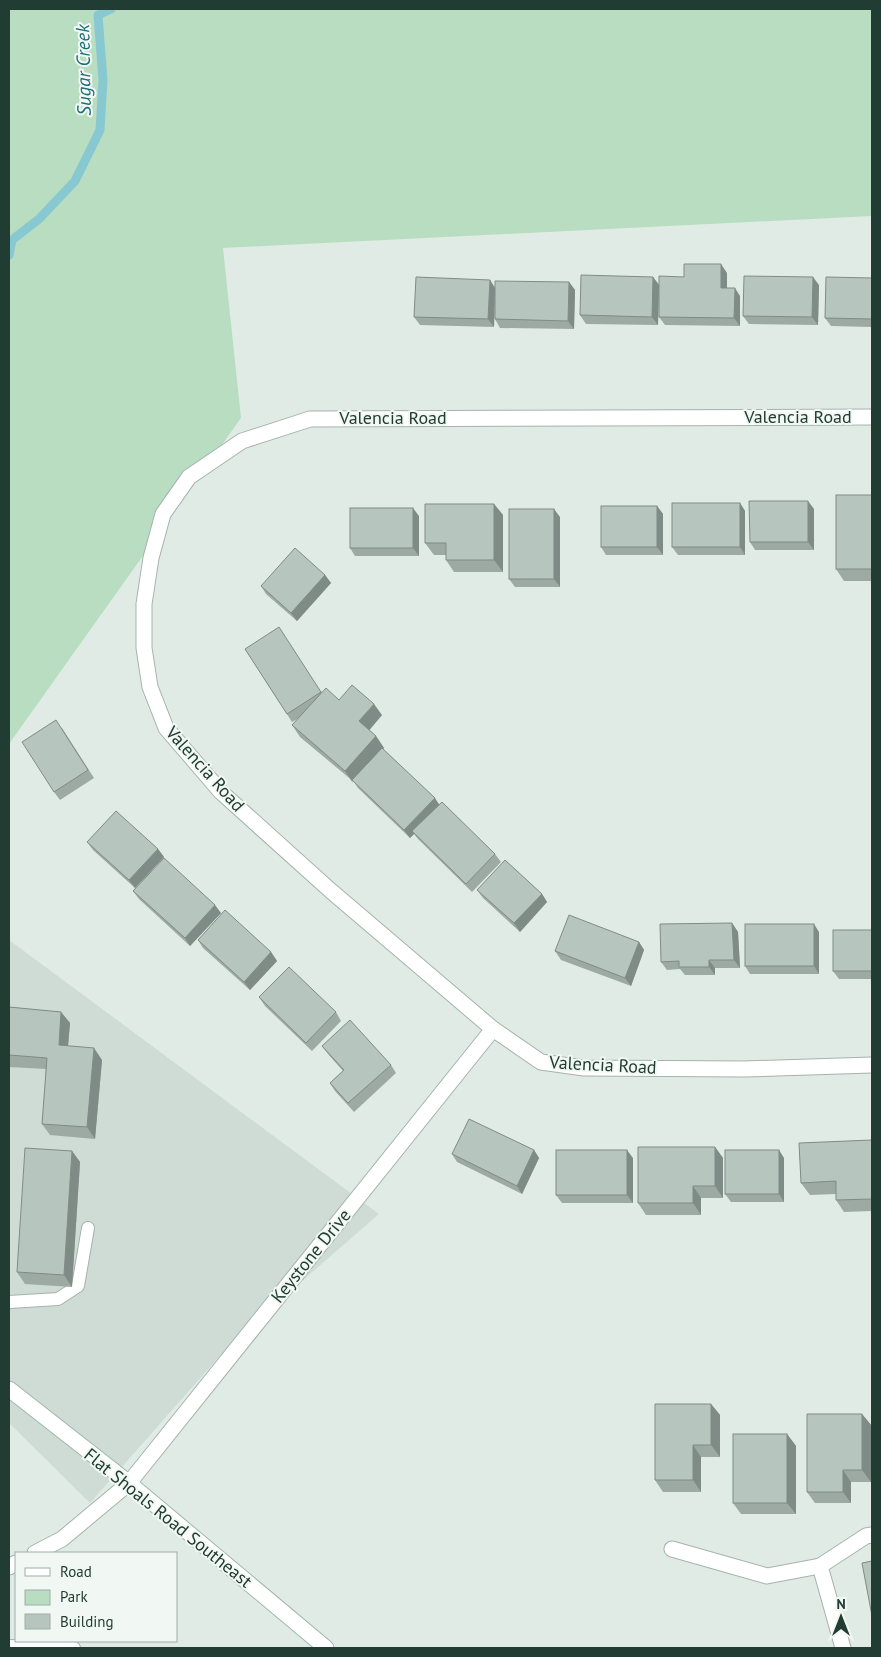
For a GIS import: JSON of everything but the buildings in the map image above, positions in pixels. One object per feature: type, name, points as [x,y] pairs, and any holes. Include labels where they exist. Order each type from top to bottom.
[{"type":"street","name":"Valencia Road","points":[[872,416],[310,418],[242,441],[189,477],[163,514],[150,558],[144,604],[144,648],[150,688],[166,728],[221,792],[331,891],[493,1029],[540,1062],[584,1068],[744,1069],[872,1065]]},
{"type":"street","name":"Keystone Drive","points":[[37,1552],[62,1539],[129,1483],[493,1029]]},
{"type":"street","name":"Flat Shoals Road Southeast","points":[[9,1389],[129,1483],[326,1648]]},
{"type":"street","points":[[672,1549],[767,1576],[820,1566],[872,1535]]},
{"type":"street","points":[[820,1566],[843,1648]]},
{"type":"lane","points":[[9,1302],[58,1299],[78,1286],[88,1228]]},
{"type":"lane","points":[[9,1646],[74,1648]]},
{"type":"shaded area","points":[[9,940],[379,1214],[233,1341],[90,1503],[9,1423]]},
{"type":"green space","points":[[9,9],[872,9],[872,216],[223,248],[241,418],[9,744]]},
{"type":"waterway","name":"Sugar Creek","points":[[9,255],[12,240],[39,219],[75,181],[100,130],[103,80],[98,15],[111,9]]}]
